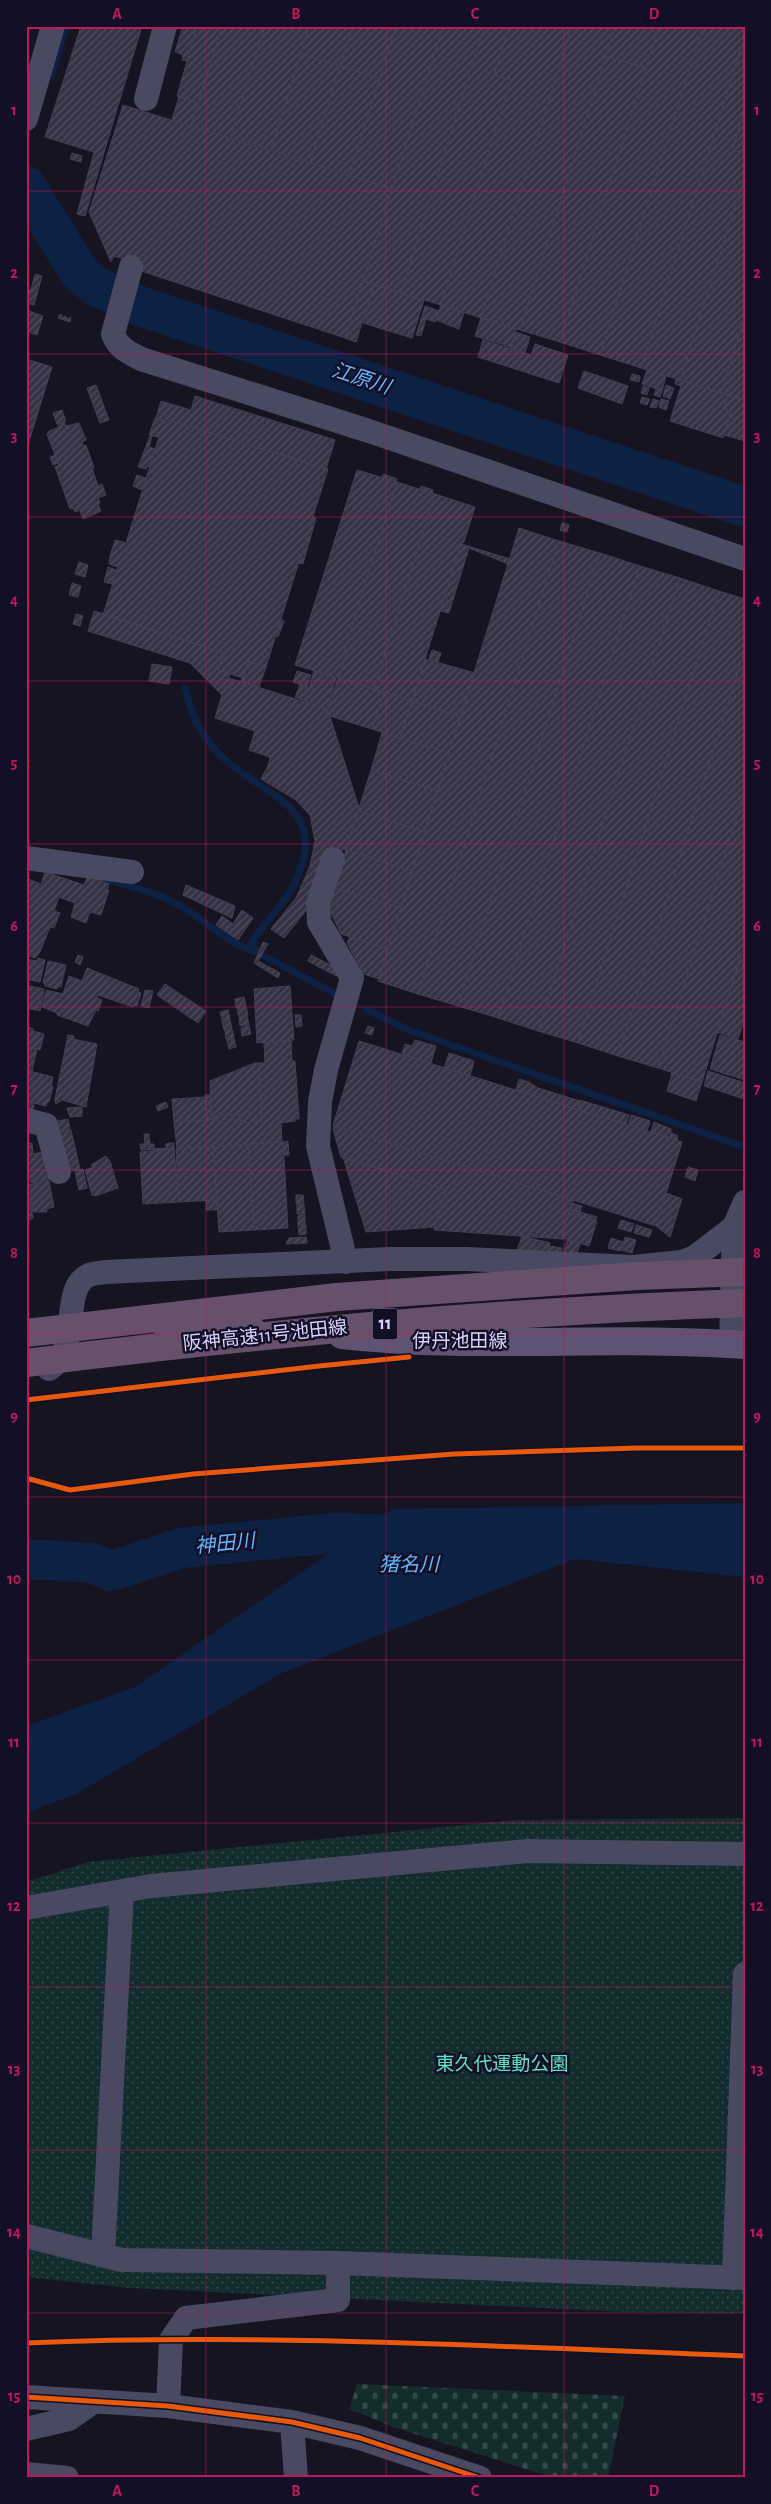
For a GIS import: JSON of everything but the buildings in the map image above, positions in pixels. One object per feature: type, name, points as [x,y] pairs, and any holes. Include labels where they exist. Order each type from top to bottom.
[{"type":"highway","name":"阪神高速11号池田線","points":[[26,1333],[337,1297],[637,1276],[741,1263]]},
{"type":"highway","name":"阪神高速11号池田線","points":[[26,1363],[189,1343],[340,1328],[632,1306],[745,1302]]},
{"type":"main road","name":"伊丹池田線","points":[[26,1319],[319,1333],[410,1340],[738,1344]]},
{"type":"street","points":[[26,119],[53,26]]},
{"type":"street","points":[[146,99],[165,26]]},
{"type":"street","points":[[130,270],[115,320],[113,334],[116,342],[124,350],[141,359],[358,427],[745,559]]},
{"type":"street","points":[[333,859],[318,903],[318,917],[319,922],[352,978],[326,1070],[320,1102],[318,1146],[346,1262]]},
{"type":"street","points":[[28,864],[132,872]]},
{"type":"street","points":[[26,1120],[46,1125],[59,1172]]},
{"type":"street","points":[[682,1262],[695,1257],[734,1227],[745,1202]]},
{"type":"street","points":[[734,1227],[741,1263],[738,1344]]},
{"type":"street","points":[[26,1376],[41,1373],[52,1368],[60,1360],[69,1337],[74,1297],[79,1284],[89,1276],[105,1272],[390,1259],[466,1259],[633,1267],[682,1262],[741,1263]]},
{"type":"street","points":[[26,1908],[151,1886],[528,1850],[745,1854]]},
{"type":"street","points":[[103,2255],[122,1891]]},
{"type":"street","points":[[26,2236],[122,2260],[338,2263],[740,2278],[745,1974]]},
{"type":"street","points":[[168,2406],[171,2340],[186,2318],[338,2300],[338,2263]]},
{"type":"street","points":[[26,2397],[168,2406],[292,2422],[360,2438],[480,2478]]},
{"type":"street","points":[[26,2429],[70,2419],[93,2402]]},
{"type":"street","points":[[292,2422],[296,2478]]},
{"type":"street","points":[[26,2474],[67,2478]]},
{"type":"green space","name":"東久代運動公園","points":[[745,1818],[745,2313],[625,2312],[130,2288],[26,2277],[26,1882],[88,1862],[516,1820]]},
{"type":"green space","points":[[357,2384],[625,2396],[608,2478],[551,2477],[396,2428],[349,2409]]},
{"type":"water","name":"猪名川","points":[[745,1503],[745,1577],[575,1559],[282,1673],[76,1794],[26,1813],[26,1726],[135,1687],[393,1509]]},
{"type":"waterway","points":[[51,77],[66,26]]},
{"type":"waterway","name":"江原川","points":[[26,186],[79,272],[95,286],[140,306],[745,507]]},
{"type":"waterway","points":[[185,688],[196,722],[210,744],[234,767],[287,805],[299,819],[305,837],[304,859],[293,886],[280,906],[254,938],[251,946],[264,956],[334,993]]},
{"type":"waterway","points":[[99,878],[140,889],[169,900],[188,910],[235,943],[255,951]]},
{"type":"waterway","points":[[367,1010],[411,1031],[745,1147]]},
{"type":"waterway","name":"神田川","points":[[26,1559],[92,1563],[111,1571],[181,1548],[333,1533],[411,1535]]},
{"type":"cycle path","points":[[26,1400],[409,1357]]},
{"type":"cycle path","points":[[26,1478],[70,1490],[193,1474],[454,1454],[636,1448],[745,1448]]},
{"type":"cycle path","points":[[26,2343],[116,2340],[296,2340],[745,2356]]},
{"type":"cycle path","points":[[26,2397],[168,2406],[292,2422],[360,2438],[480,2478]]}]
